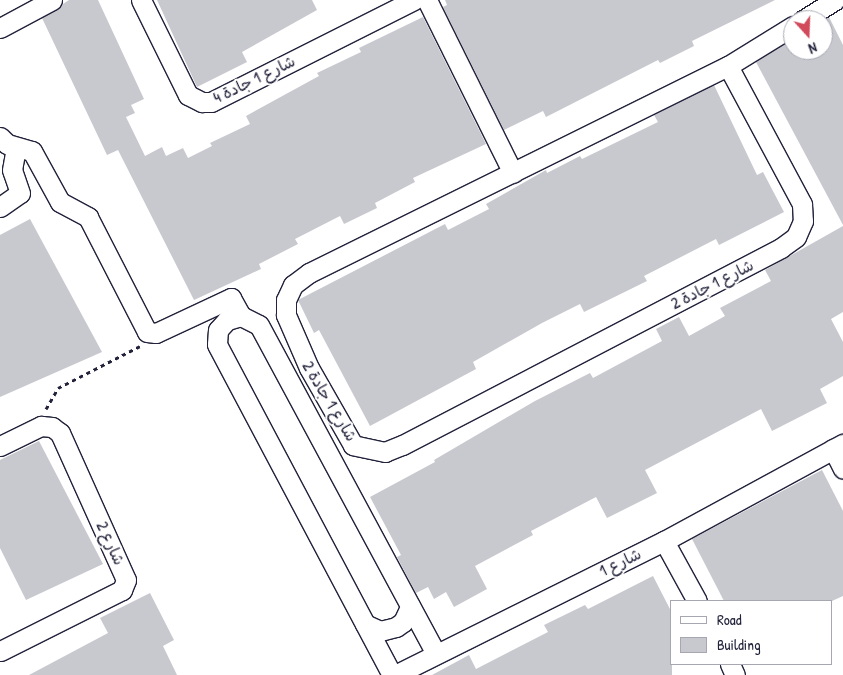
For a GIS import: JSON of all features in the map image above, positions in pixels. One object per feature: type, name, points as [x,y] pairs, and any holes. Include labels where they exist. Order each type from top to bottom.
[{"type":"street","points":[[0,28],[52,0]]},
{"type":"street","name":"شارع 1 جادة 4","points":[[141,0],[188,95],[202,102],[211,102],[414,0]]},
{"type":"street","points":[[427,0],[513,173]]},
{"type":"street","points":[[819,10],[836,0],[843,9]]},
{"type":"street","name":"شارع 1 جادة 2","points":[[728,66],[802,204],[802,221],[796,237],[781,248],[385,452],[353,445],[309,368],[286,314],[286,300],[293,285],[309,273],[728,66],[783,32]]},
{"type":"street","points":[[0,137],[16,147],[35,154],[63,205],[88,217],[143,328],[152,334],[231,298],[241,316],[259,325],[435,652]]},
{"type":"street","points":[[0,206],[20,193],[12,170],[16,147]]},
{"type":"street","points":[[203,310],[216,337],[217,344],[365,624],[394,675]]},
{"type":"street","points":[[216,337],[227,320],[241,316]]},
{"type":"street","points":[[0,446],[41,426]]},
{"type":"street","name":"شارع 2","points":[[0,651],[122,590],[126,580],[60,434],[52,427],[41,426]]},
{"type":"street","points":[[838,447],[843,469]]},
{"type":"street","name":"شارع 1","points":[[394,675],[435,652],[664,541],[838,447]]},
{"type":"street","points":[[664,541],[696,600]]},
{"type":"street","points":[[365,624],[380,631],[396,627],[403,622],[410,607]]},
{"type":"path","points":[[41,426],[49,399],[58,388],[144,344],[152,334]]},
{"type":"building","points":[[69,0],[98,0],[144,99],[131,105],[135,113],[126,117],[145,156],[162,147],[166,156],[183,148],[188,158],[212,146],[210,143],[250,124],[246,116],[319,76],[317,73],[361,52],[359,48],[423,17],[486,144],[413,178],[415,182],[375,203],[377,208],[344,224],[340,216],[295,239],[298,244],[259,264],[261,269],[194,300],[118,150],[107,155],[42,18]]},
{"type":"building","points":[[157,0],[312,0],[317,10],[242,52],[247,62],[197,87]]},
{"type":"building","points":[[445,0],[775,0],[692,41],[694,46],[660,63],[658,60],[546,117],[543,111],[504,130],[443,7],[447,5]]},
{"type":"building","points":[[833,25],[843,45],[843,225],[756,62],[783,45],[783,60],[833,60]]},
{"type":"building","points":[[714,85],[757,175],[763,172],[784,212],[719,245],[716,239],[644,276],[647,281],[584,312],[580,304],[542,323],[473,362],[476,369],[370,426],[319,330],[314,333],[298,300],[445,224],[448,230],[489,209],[486,204],[546,170],[547,173],[580,156],[582,159],[658,122],[654,115]]},
{"type":"building","points":[[30,219],[102,352],[0,397],[0,235]]},
{"type":"building","points":[[843,226],[843,312],[831,319],[843,342],[843,376],[820,389],[827,403],[772,431],[761,409],[645,470],[657,493],[607,518],[596,497],[531,531],[533,535],[475,566],[487,589],[454,607],[446,592],[434,599],[428,587],[416,593],[397,557],[401,555],[370,497],[435,462],[434,460],[535,401],[590,373],[593,378],[662,341],[656,329],[679,317],[689,336],[725,316],[720,308],[771,281],[765,270]]},
{"type":"building","points":[[39,441],[103,564],[26,600],[0,548],[0,460]]},
{"type":"building","points":[[822,470],[843,511],[843,596],[833,601],[723,600],[692,539]]},
{"type":"building","points":[[653,576],[670,609],[670,665],[672,665],[672,675],[432,675],[469,655],[476,669],[548,632],[544,625],[585,605],[588,609]]},
{"type":"building","points":[[150,593],[174,640],[163,646],[177,675],[29,675],[108,633],[100,618]]}]
